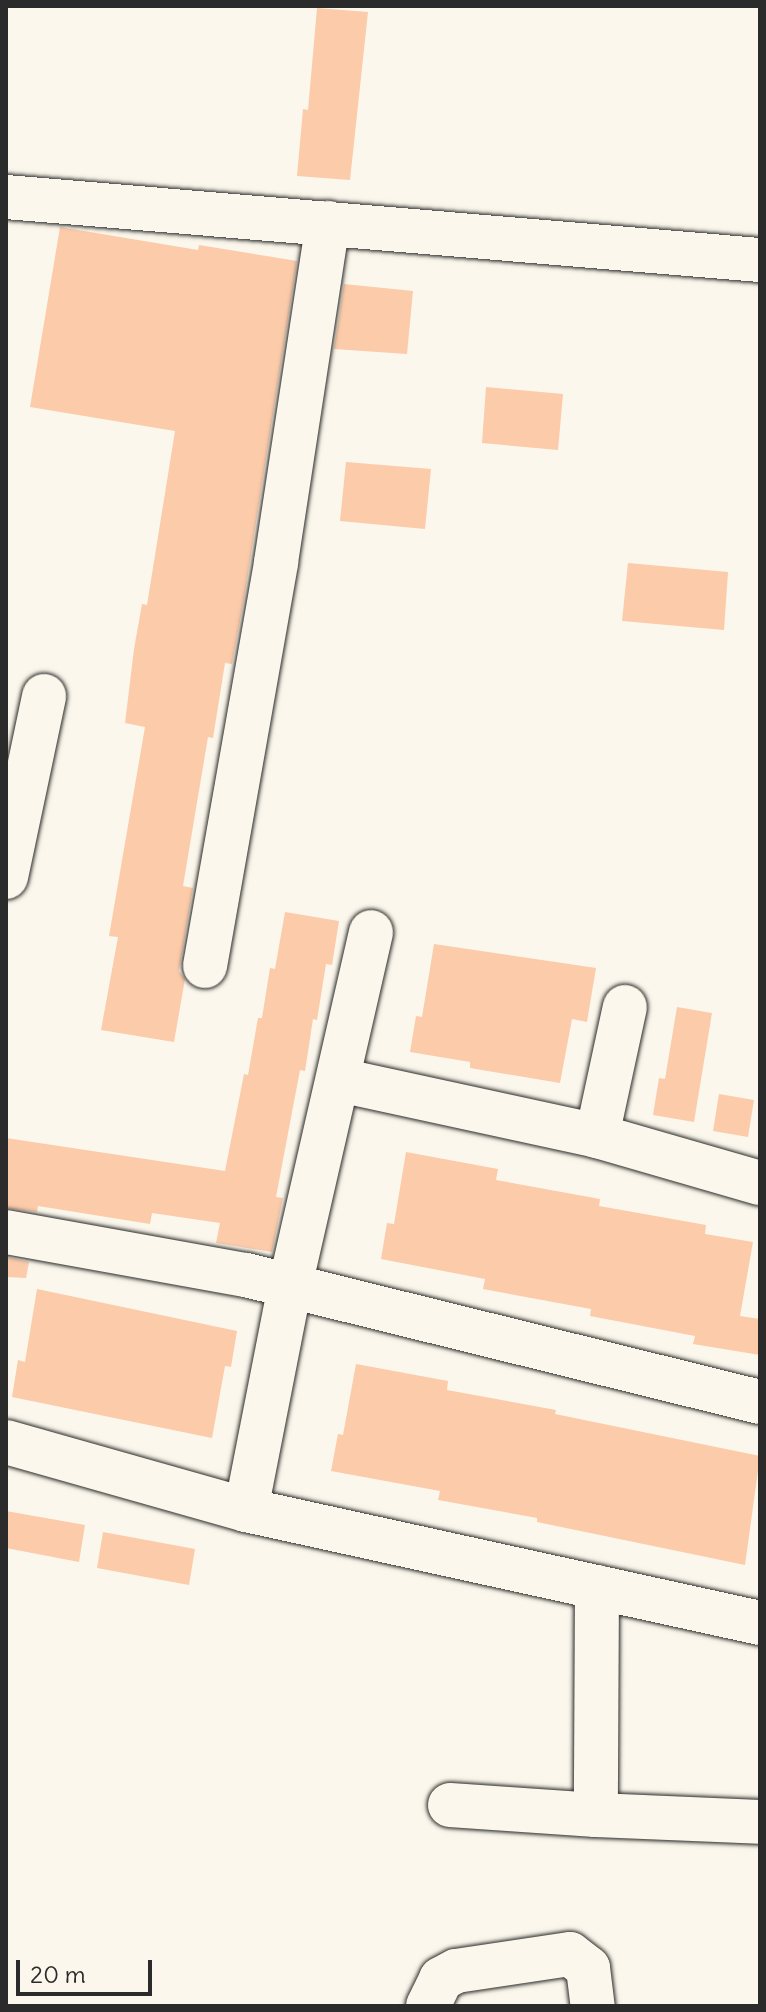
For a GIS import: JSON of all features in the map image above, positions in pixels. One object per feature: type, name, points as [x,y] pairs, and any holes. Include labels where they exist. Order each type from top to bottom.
[{"type":"street","points":[[6,197],[760,260]]},
{"type":"street","points":[[205,966],[276,562],[328,223]]},
{"type":"street","points":[[6,877],[44,696]]},
{"type":"street","points":[[246,1510],[290,1286],[371,932]]},
{"type":"street","points":[[597,1136],[625,1007]]},
{"type":"street","points":[[339,1080],[597,1136],[760,1183]]},
{"type":"street","points":[[6,1232],[290,1286],[760,1402]]},
{"type":"street","points":[[6,1442],[246,1510],[760,1623]]},
{"type":"street","points":[[596,1815],[597,1587]]},
{"type":"street","points":[[450,1805],[760,1822]]},
{"type":"street","points":[[428,2006],[441,1979],[456,1971],[570,1954],[588,1968],[593,2006]]},
{"type":"building","points":[[317,8],[368,12],[350,180],[297,176],[303,109],[308,110]]},
{"type":"building","points":[[60,227],[198,250],[199,245],[297,261],[244,599],[232,664],[225,663],[213,738],[208,737],[183,886],[193,888],[179,971],[185,979],[174,1042],[101,1030],[118,937],[109,936],[145,727],[125,723],[134,649],[142,604],[147,605],[175,431],[30,407]]},
{"type":"building","points":[[344,284],[413,291],[407,354],[334,349]]},
{"type":"building","points":[[486,387],[563,394],[558,450],[482,443]]},
{"type":"building","points":[[346,462],[431,469],[425,529],[340,521]]},
{"type":"building","points":[[628,563],[728,572],[724,630],[622,621]]},
{"type":"building","points":[[285,912],[339,921],[332,965],[326,964],[317,1020],[313,1019],[305,1071],[300,1070],[276,1197],[283,1198],[272,1252],[216,1243],[220,1223],[152,1213],[150,1224],[38,1206],[37,1212],[6,1208],[6,1138],[225,1171],[244,1074],[248,1075],[258,1018],[262,1018],[270,968],[275,969]]},
{"type":"building","points":[[434,944],[596,968],[587,1022],[572,1019],[560,1083],[470,1068],[470,1062],[410,1052],[416,1016],[422,1017]]},
{"type":"building","points":[[677,1007],[712,1013],[694,1122],[653,1115],[659,1078],[665,1079]]},
{"type":"building","points":[[719,1094],[754,1100],[748,1137],[713,1131]]},
{"type":"building","points":[[406,1152],[498,1169],[496,1180],[600,1199],[599,1206],[706,1225],[705,1234],[753,1242],[740,1316],[760,1319],[760,1355],[693,1344],[695,1336],[590,1316],[591,1309],[483,1289],[485,1279],[381,1259],[387,1223],[394,1224]]},
{"type":"building","points":[[6,1257],[29,1262],[26,1278],[6,1277]]},
{"type":"building","points":[[37,1289],[237,1331],[231,1367],[225,1366],[212,1438],[12,1397],[18,1360],[25,1362]]},
{"type":"building","points":[[356,1364],[448,1381],[447,1390],[556,1410],[555,1414],[760,1456],[745,1565],[537,1522],[537,1518],[438,1500],[440,1491],[331,1471],[338,1434],[343,1435]]},
{"type":"building","points":[[6,1511],[85,1525],[79,1562],[6,1548]]},
{"type":"building","points":[[103,1532],[195,1549],[189,1585],[97,1568]]}]
